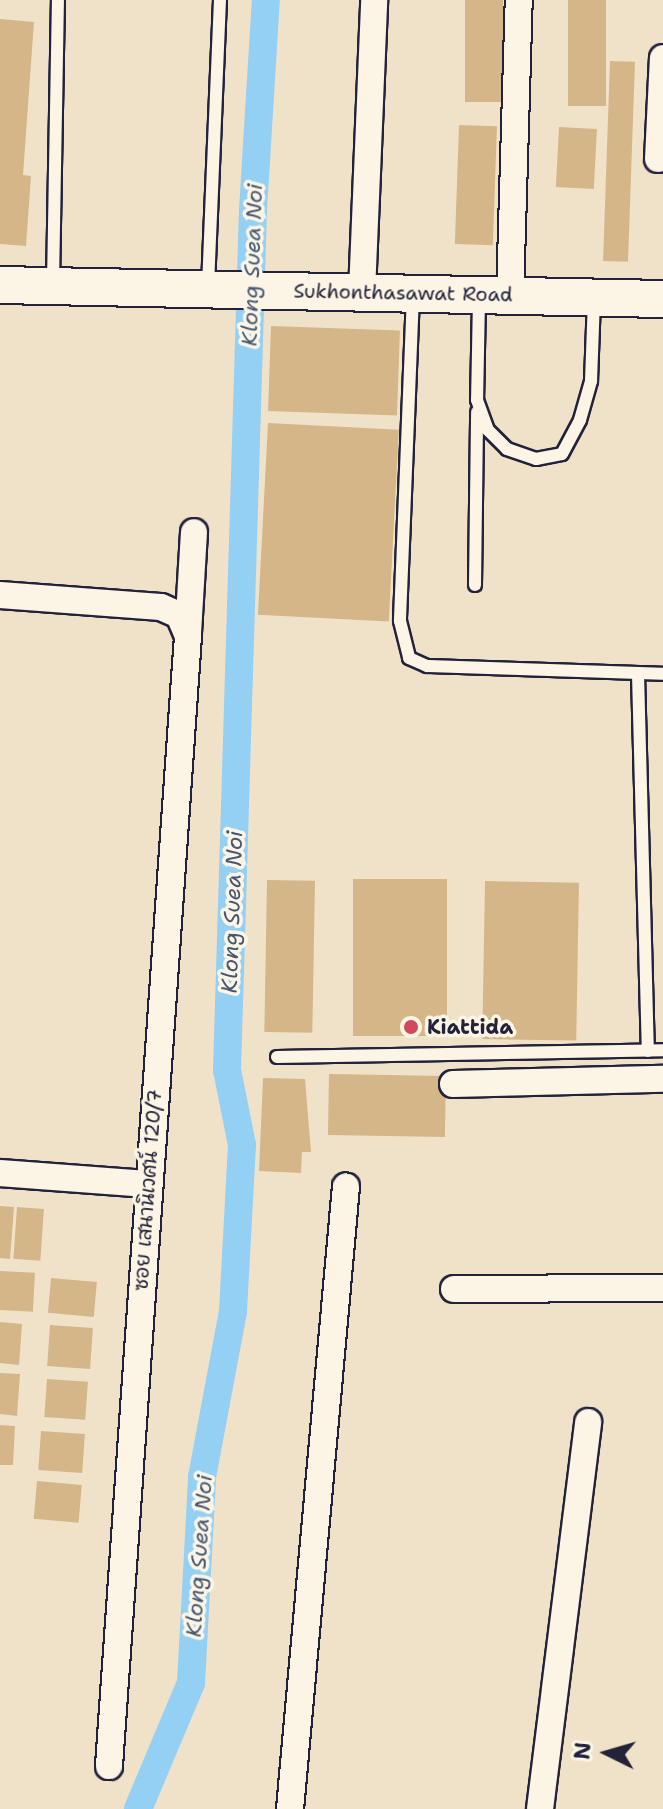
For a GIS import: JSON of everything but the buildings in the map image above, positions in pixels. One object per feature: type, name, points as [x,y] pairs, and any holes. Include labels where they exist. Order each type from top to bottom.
[{"type":"main road","name":"Sukhonthasawat Road","points":[[0,285],[663,299]]},
{"type":"street","points":[[362,292],[374,0]]},
{"type":"street","points":[[494,295],[519,0]]},
{"type":"street","points":[[658,159],[663,58]]},
{"type":"street","name":"ซอย เสนานิเวศน์ 120/7","points":[[109,1766],[184,626],[194,532]]},
{"type":"street","points":[[0,595],[184,626]]},
{"type":"street","points":[[453,1084],[663,1079]]},
{"type":"street","points":[[0,1173],[148,1184]]},
{"type":"street","points":[[290,1809],[346,1187]]},
{"type":"street","points":[[454,1289],[663,1288]]},
{"type":"street","points":[[540,1809],[588,1422]]},
{"type":"lane","points":[[53,286],[58,0]]},
{"type":"lane","points":[[218,289],[220,0]]},
{"type":"lane","points":[[413,293],[400,621],[409,658],[427,666],[663,674]]},
{"type":"lane","points":[[475,585],[477,400],[494,295]]},
{"type":"lane","points":[[477,400],[488,430],[507,449],[536,459],[562,454],[591,381],[595,297]]},
{"type":"lane","points":[[638,674],[648,1051]]},
{"type":"lane","points":[[277,1057],[663,1050]]},
{"type":"waterway","name":"Klong Suea Noi","points":[[138,1809],[191,1683],[202,1477],[233,1311],[242,1145],[227,1070],[253,210],[266,0]]},
{"type":"place","name":"Kiattida","points":[[411,1027]]}]
